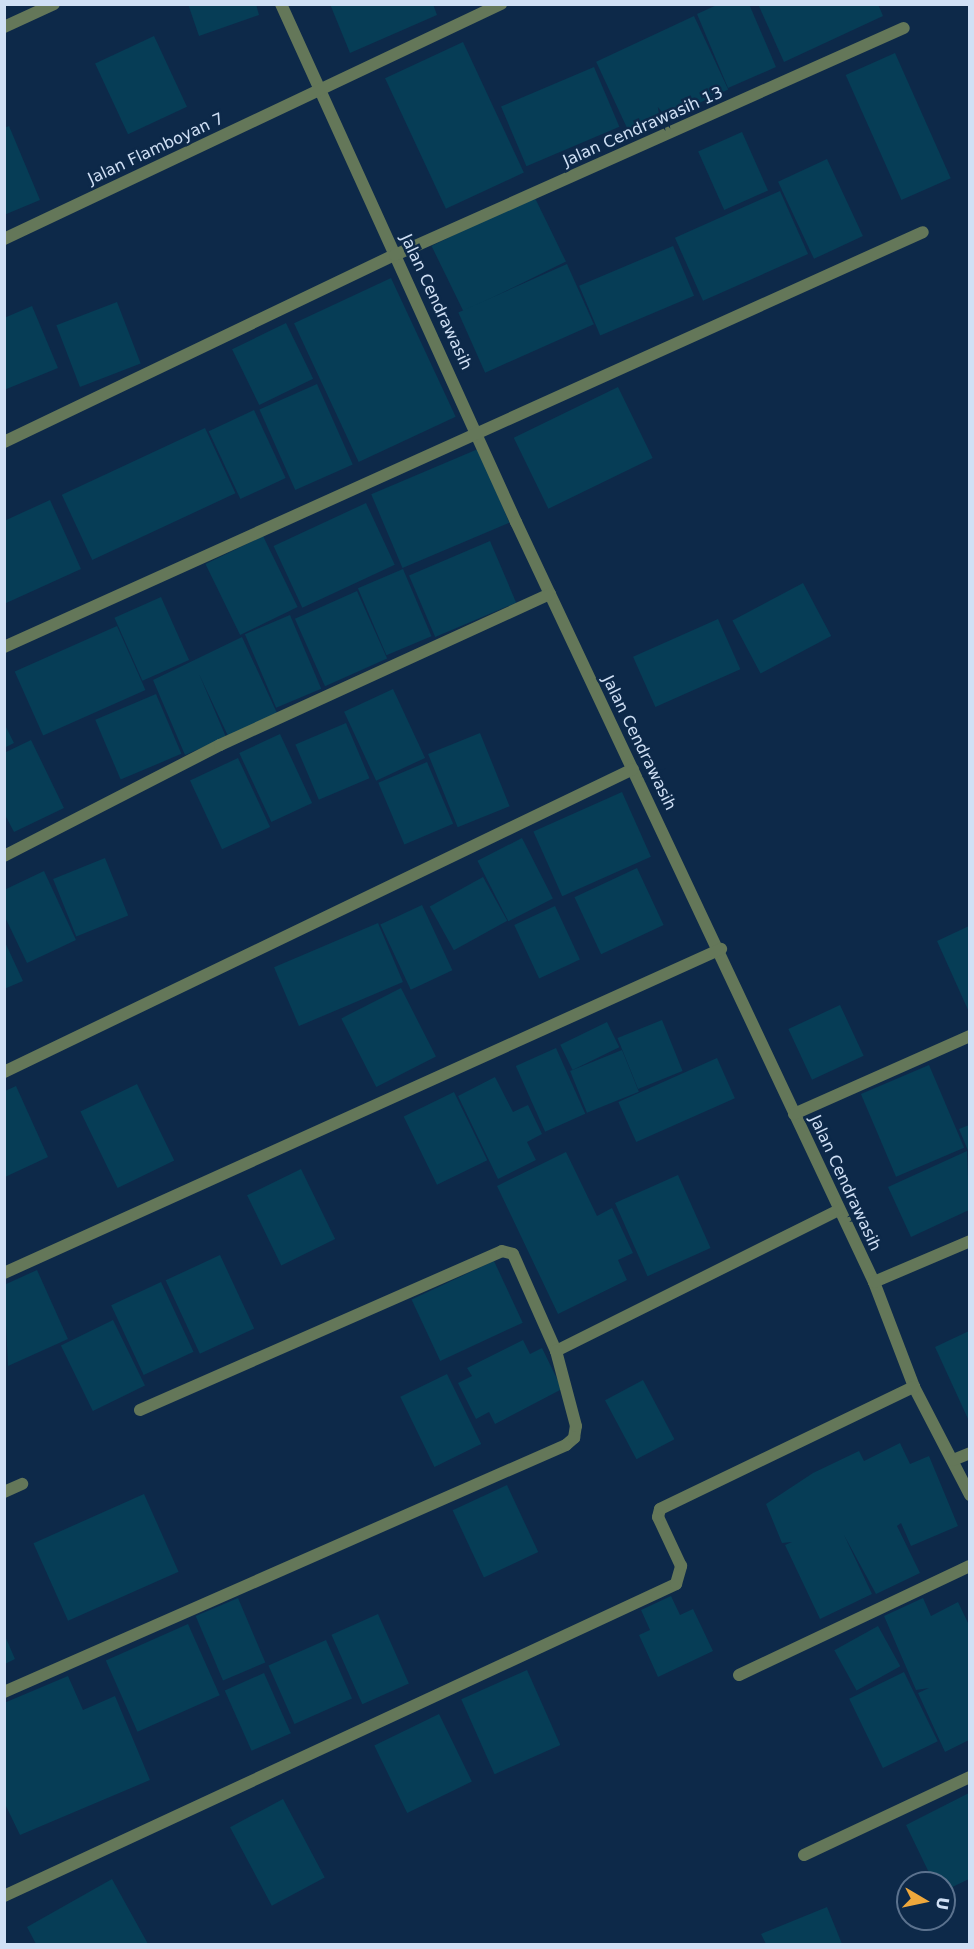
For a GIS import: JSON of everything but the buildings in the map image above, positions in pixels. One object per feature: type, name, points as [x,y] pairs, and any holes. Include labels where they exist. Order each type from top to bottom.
[{"type":"street","points":[[4,27],[54,4]]},
{"type":"street","name":"Jalan Cendrawasih","points":[[281,4],[550,594],[721,949],[794,1114],[874,1282],[914,1387],[969,1495]]},
{"type":"street","name":"Jalan Flamboyan 7","points":[[4,238],[501,4]]},
{"type":"street","name":"Jalan Cendrawasih 13","points":[[4,442],[395,255],[904,28]]},
{"type":"street","points":[[4,647],[477,430],[923,232]]},
{"type":"street","points":[[4,856],[219,745],[550,594]]},
{"type":"street","points":[[4,1072],[633,770]]},
{"type":"street","points":[[4,1273],[721,949]]},
{"type":"street","points":[[794,1114],[969,1036]]},
{"type":"street","points":[[556,1351],[839,1210]]},
{"type":"street","points":[[874,1282],[969,1241]]},
{"type":"street","points":[[4,1692],[566,1445],[574,1438],[576,1426],[556,1351],[513,1254],[502,1251],[140,1410]]},
{"type":"street","points":[[4,1896],[676,1584],[681,1566],[658,1517],[660,1509],[914,1387]]},
{"type":"street","points":[[953,1460],[969,1453]]},
{"type":"street","points":[[4,1491],[22,1485]]},
{"type":"street","points":[[739,1675],[969,1566]]},
{"type":"street","points":[[804,1855],[969,1777]]}]
